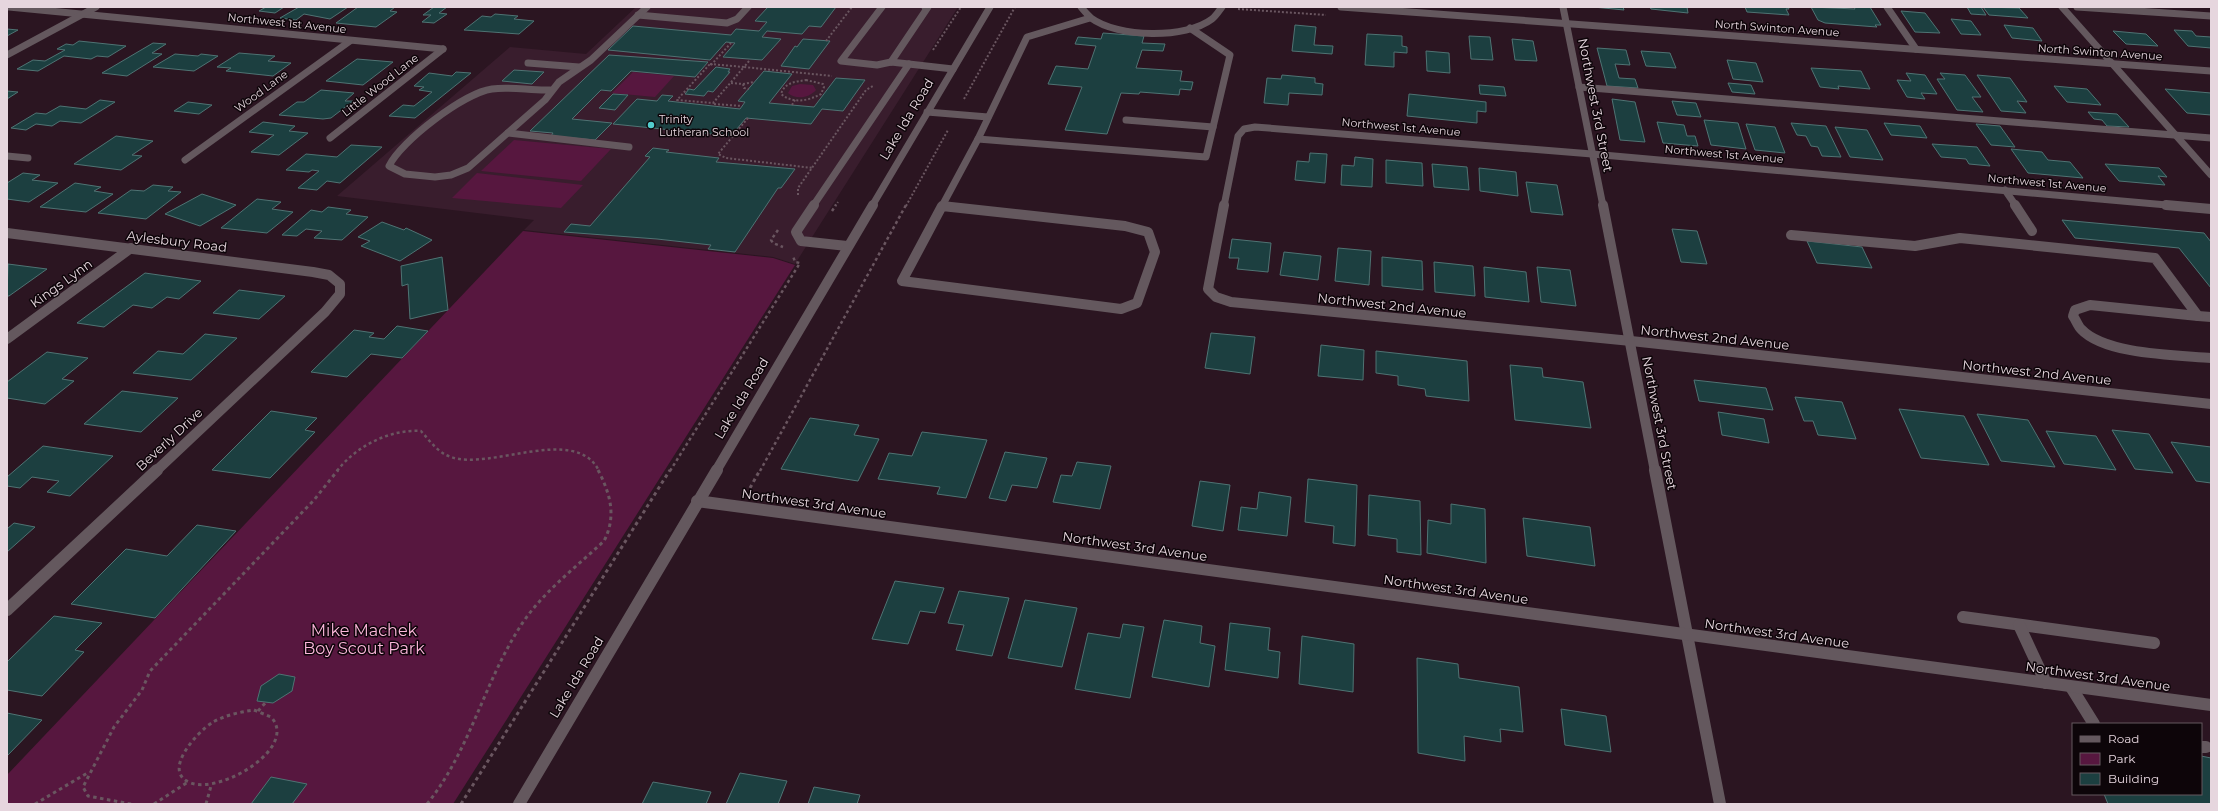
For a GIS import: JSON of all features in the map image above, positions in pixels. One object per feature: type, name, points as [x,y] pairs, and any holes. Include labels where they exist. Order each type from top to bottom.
[{"type":"street","name":"Northwest 1st Avenue","points":[[9,7],[443,49]]},
{"type":"street","points":[[7,55],[96,7]]},
{"type":"street","points":[[550,90],[531,92],[493,89],[466,96],[393,158],[389,166],[391,169],[401,174],[441,177],[450,176],[468,168],[545,100],[550,90],[566,75],[590,61],[647,7]]},
{"type":"street","points":[[638,15],[723,23],[735,21],[748,7]]},
{"type":"street","points":[[882,7],[841,61],[877,65],[891,62],[953,69]]},
{"type":"street","points":[[891,62],[928,8],[925,7]]},
{"type":"street","name":"Lake Ida Road","points":[[519,804],[847,246],[990,7]]},
{"type":"street","points":[[1080,7],[1090,18],[1107,26],[1128,31],[1152,33],[1190,28],[1213,18],[1222,7]]},
{"type":"street","name":"North Swinton Avenue","points":[[1341,7],[2211,71]]},
{"type":"street","name":"Northwest 3rd Street","points":[[1563,7],[1631,341],[1720,804]]},
{"type":"street","points":[[1887,7],[1916,49]]},
{"type":"street","points":[[2062,7],[2211,175]]},
{"type":"street","points":[[2077,7],[2211,16]]},
{"type":"street","points":[[942,206],[1125,226],[1148,232],[1155,252],[1137,303],[1121,309],[902,282],[942,206],[978,139],[1026,37],[1090,18]]},
{"type":"street","points":[[978,139],[1206,157],[1230,55],[1190,28]]},
{"type":"street","name":"Wood Lane","points":[[185,160],[350,41]]},
{"type":"street","name":"Little Wood Lane","points":[[330,138],[443,49]]},
{"type":"street","points":[[528,63],[579,67]]},
{"type":"street","points":[[847,246],[801,241],[796,232],[909,64]]},
{"type":"street","points":[[1579,88],[2211,138]]},
{"type":"street","points":[[927,112],[988,118]]},
{"type":"street","points":[[1126,120],[1213,127]]},
{"type":"street","name":"Northwest 1st Avenue","points":[[1216,297],[1208,288],[1238,136],[1244,130],[1255,127],[1592,154],[2211,209]]},
{"type":"street","points":[[508,133],[629,147]]},
{"type":"street","points":[[7,156],[28,158]]},
{"type":"street","points":[[2004,190],[2032,232]]},
{"type":"street","name":"Aylesbury Road","points":[[7,233],[313,272],[329,275],[340,284]]},
{"type":"street","points":[[1791,235],[1915,246],[1960,238],[2154,258],[2198,316]]},
{"type":"street","name":"Kings Lynn","points":[[7,339],[131,248]]},
{"type":"street","name":"Beverly Drive","points":[[7,610],[325,312],[340,294],[340,284]]},
{"type":"street","name":"Northwest 2nd Avenue","points":[[1216,297],[1231,302],[1631,341],[2211,404]]},
{"type":"street","points":[[2211,317],[2090,305],[2075,310],[2073,316],[2075,323],[2086,334],[2117,348],[2211,358]]},
{"type":"street","name":"Northwest 3rd Avenue","points":[[697,501],[2211,706]]},
{"type":"street","points":[[1963,617],[2154,643]]},
{"type":"street","points":[[2019,625],[2046,683]]},
{"type":"street","points":[[2071,687],[2093,723]]},
{"type":"path","points":[[826,41],[852,7]]},
{"type":"path","points":[[740,507],[1015,7]]},
{"type":"path","points":[[731,43],[677,100],[742,106]]},
{"type":"path","points":[[713,104],[749,61]]},
{"type":"path","points":[[711,64],[837,76]]},
{"type":"path","points":[[810,80],[814,74]]},
{"type":"path","points":[[810,80],[822,84],[824,91],[810,99],[795,100],[784,97],[781,94],[782,88],[792,82],[810,80]]},
{"type":"path","points":[[798,200],[798,188],[866,90],[882,81],[897,82]]},
{"type":"path","points":[[730,83],[743,84],[754,82]]},
{"type":"path","points":[[743,84],[744,88],[749,89]]},
{"type":"path","points":[[792,105],[795,100]]},
{"type":"path","points":[[748,118],[718,154],[726,158],[813,168]]},
{"type":"path","points":[[779,229],[771,240],[773,243],[785,248]]},
{"type":"path","points":[[461,804],[800,262],[794,260],[791,251]]},
{"type":"path","points":[[130,804],[116,803],[88,796],[83,787],[114,728],[142,690],[150,671],[267,547],[315,499],[337,470],[350,458],[387,436],[413,430],[421,431],[436,449],[452,458],[469,461],[490,460],[543,449],[565,449],[583,456],[598,468],[606,485],[613,518],[610,530],[604,541],[539,601],[524,621],[502,660],[457,763],[444,784],[428,804]]},
{"type":"path","points":[[258,712],[266,702]]},
{"type":"path","points":[[239,712],[265,713],[273,720],[276,729],[274,741],[266,754],[240,776],[224,784],[211,786],[194,786],[188,782],[184,780],[179,772],[180,760],[185,748],[195,736],[208,725],[224,716],[239,712]]},
{"type":"path","points":[[35,804],[90,772]]},
{"type":"path","points":[[154,804],[188,782]]},
{"type":"path","points":[[206,804],[211,786]]},
{"type":"shaded area","name":"Trinity Lutheran School","points":[[636,7],[958,7],[795,264],[773,257],[524,230],[534,220],[337,196],[510,47],[586,54]]},
{"type":"green space","points":[[633,72],[674,76],[655,97],[612,93]]},
{"type":"green space","points":[[800,84],[813,85],[816,90],[810,95],[802,97],[795,97],[788,93],[792,86]]},
{"type":"green space","points":[[514,140],[611,149],[581,181],[481,171]]},
{"type":"green space","points":[[477,173],[583,185],[561,208],[452,198]]},
{"type":"green space","name":"Mike Machek Boy Scout Park","points":[[523,231],[773,258],[795,265],[453,804],[7,804],[7,775]]},
{"type":"building","points":[[266,7],[284,7],[275,13],[259,11]]},
{"type":"building","points":[[299,7],[348,7],[330,19],[304,14],[296,20],[280,18]]},
{"type":"building","points":[[358,7],[395,7],[390,11],[397,12],[376,27],[336,23]]},
{"type":"building","points":[[434,7],[447,7],[439,13],[447,14],[434,23],[422,22],[431,15],[423,15]]},
{"type":"building","points":[[768,7],[836,7],[821,27],[809,26],[802,34],[767,31],[762,37],[781,39],[762,60],[723,57],[735,43],[726,42],[710,60],[608,50],[633,26],[731,35],[736,29],[759,31],[767,22],[755,21]]},
{"type":"building","points":[[1593,7],[1623,7],[1624,10]]},
{"type":"building","points":[[1650,7],[1687,7],[1688,13],[1651,9]]},
{"type":"building","points":[[1745,7],[1788,7],[1789,9],[1786,9],[1789,15],[1747,12]]},
{"type":"building","points":[[1811,7],[1855,9],[1854,7],[1870,7],[1881,25],[1875,25],[1877,27],[1825,23],[1818,20]]},
{"type":"building","points":[[1967,7],[1981,7],[1986,15],[1971,14]]},
{"type":"building","points":[[1983,7],[2019,8],[2028,18],[1989,15]]},
{"type":"building","points":[[1901,11],[1925,13],[1940,33],[1915,32]]},
{"type":"building","points":[[495,14],[518,16],[514,19],[534,21],[519,34],[464,30],[482,16],[491,17]]},
{"type":"building","points":[[1951,19],[1971,21],[1981,35],[1961,34]]},
{"type":"building","points":[[1295,25],[1316,27],[1314,45],[1333,46],[1332,54],[1292,51]]},
{"type":"building","points":[[2004,25],[2033,28],[2042,41],[2012,38]]},
{"type":"building","points":[[7,29],[18,30],[7,36]]},
{"type":"building","points":[[2174,30],[2192,31],[2196,36],[2211,37],[2211,48],[2188,46]]},
{"type":"building","points":[[2113,31],[2146,34],[2158,46],[2126,44]]},
{"type":"building","points":[[1103,33],[1144,36],[1142,43],[1165,44],[1163,51],[1142,50],[1136,68],[1182,71],[1180,81],[1193,82],[1191,90],[1180,89],[1179,95],[1140,92],[1139,94],[1121,93],[1107,134],[1065,130],[1082,87],[1048,84],[1056,66],[1088,69],[1096,46],[1075,44],[1078,37],[1101,39]]},
{"type":"building","points":[[1367,34],[1402,36],[1402,46],[1407,47],[1407,53],[1394,52],[1394,67],[1365,65]]},
{"type":"building","points":[[1469,36],[1490,37],[1493,60],[1471,59]]},
{"type":"building","points":[[803,39],[830,41],[809,69],[781,66],[795,46],[797,47]]},
{"type":"building","points":[[1512,39],[1533,41],[1537,61],[1515,60]]},
{"type":"building","points":[[79,41],[126,46],[108,57],[97,56],[91,59],[64,56],[38,71],[17,69],[33,60],[45,61],[65,50],[57,49],[66,44],[73,45]]},
{"type":"building","points":[[153,43],[166,44],[152,53],[162,54],[127,76],[102,73]]},
{"type":"building","points":[[1597,48],[1626,50],[1630,65],[1615,64],[1619,78],[1635,79],[1638,88],[1607,86]]},
{"type":"building","points":[[1426,51],[1449,53],[1450,73],[1427,71]]},
{"type":"building","points":[[1641,51],[1670,53],[1676,68],[1646,66]]},
{"type":"building","points":[[239,53],[275,56],[268,61],[291,63],[273,76],[226,71],[231,68],[217,67]]},
{"type":"building","points":[[175,54],[198,56],[201,54],[218,56],[194,71],[153,67]]},
{"type":"building","name":"Trinity Lutheran School","points":[[609,55],[708,62],[695,77],[631,71],[611,91],[601,90],[572,119],[612,123],[595,140],[551,136],[553,133],[530,131]]},
{"type":"building","points":[[357,59],[393,62],[363,85],[326,81]]},
{"type":"building","points":[[1727,60],[1756,63],[1763,82],[1733,79]]},
{"type":"building","name":"Trinity Lutheran School","points":[[716,67],[730,69],[728,72],[730,72],[713,92],[708,91],[704,96],[685,94],[689,89],[694,90]]},
{"type":"building","points":[[1811,68],[1861,71],[1870,89],[1838,86],[1839,89],[1820,87]]},
{"type":"building","points":[[514,70],[544,72],[532,84],[502,81]]},
{"type":"building","points":[[764,71],[792,74],[769,103],[814,107],[836,78],[865,80],[843,111],[822,109],[811,124],[746,118],[731,136],[613,124],[637,99],[657,101],[662,95],[673,96],[668,101],[740,109],[745,102],[738,101]]},
{"type":"building","points":[[456,72],[471,73],[415,118],[389,116],[403,105],[414,106],[432,92],[419,90],[424,87],[414,86],[429,73],[452,76]]},
{"type":"building","points":[[1906,73],[1925,75],[1937,94],[1921,93],[1925,99],[1907,97],[1897,80],[1911,81]]},
{"type":"building","points":[[1940,73],[1965,75],[1981,97],[1972,97],[1983,112],[1957,110],[1937,79],[1945,79]]},
{"type":"building","points":[[1282,75],[1315,78],[1315,83],[1323,84],[1322,95],[1289,93],[1288,105],[1264,103],[1267,78],[1281,79]]},
{"type":"building","points":[[1977,75],[2010,78],[2027,102],[2017,101],[2026,113],[2001,111]]},
{"type":"building","points":[[1728,83],[1751,85],[1755,94],[1732,92]]},
{"type":"building","points":[[1479,85],[1504,87],[1506,96],[1480,94]]},
{"type":"building","points":[[2054,86],[2087,89],[2101,105],[2067,102]]},
{"type":"building","points":[[2165,89],[2211,93],[2211,115],[2187,113]]},
{"type":"building","points":[[321,90],[354,93],[345,101],[353,101],[331,118],[323,119],[279,115],[297,102],[304,102]]},
{"type":"building","points":[[7,91],[18,92],[7,99]]},
{"type":"building","points":[[613,94],[628,95],[615,110],[599,108]]},
{"type":"building","points":[[1409,94],[1486,102],[1486,112],[1477,111],[1477,123],[1407,116]]},
{"type":"building","points":[[1612,99],[1635,102],[1645,142],[1620,140]]},
{"type":"building","points":[[100,100],[115,102],[81,123],[60,121],[52,126],[36,124],[26,130],[11,128],[36,113],[46,114],[60,106],[86,109]]},
{"type":"building","points":[[1672,101],[1696,103],[1701,117],[1677,115]]},
{"type":"building","points":[[188,102],[212,105],[199,114],[174,111]]},
{"type":"building","points":[[2088,112],[2117,114],[2129,127],[2107,126],[2102,120],[2094,119]]},
{"type":"building","points":[[1704,120],[1738,123],[1746,149],[1711,145]]},
{"type":"building","points":[[263,122],[295,126],[289,131],[308,133],[279,155],[251,152],[274,135],[249,132]]},
{"type":"building","points":[[1657,122],[1684,125],[1687,136],[1695,136],[1698,146],[1663,143]]},
{"type":"building","points":[[1791,123],[1826,126],[1841,157],[1822,156],[1818,147],[1811,146],[1806,136],[1797,135]]},
{"type":"building","points":[[1884,123],[1920,126],[1927,138],[1891,135]]},
{"type":"building","points":[[1746,124],[1775,127],[1785,153],[1755,150]]},
{"type":"building","points":[[1976,124],[2000,126],[2015,147],[1991,145]]},
{"type":"building","points":[[1835,127],[1867,130],[1883,160],[1850,157]]},
{"type":"building","points":[[116,136],[153,141],[132,155],[142,156],[121,170],[74,164]]},
{"type":"building","points":[[1932,144],[1977,147],[1990,166],[1969,164],[1966,159],[1941,157]]},
{"type":"building","points":[[351,145],[382,147],[340,183],[327,181],[317,190],[298,188],[319,171],[312,170],[309,172],[286,170],[306,154],[337,157]]},
{"type":"building","name":"Trinity Lutheran School","points":[[653,148],[669,150],[666,152],[719,158],[716,162],[795,169],[781,188],[778,188],[735,252],[708,249],[711,245],[657,239],[564,232],[571,224],[590,226],[650,157],[645,156]]},
{"type":"building","points":[[2011,149],[2042,152],[2048,160],[2070,162],[2083,178],[2028,173]]},
{"type":"building","points":[[1310,153],[1327,154],[1325,183],[1295,180],[1297,161],[1309,162]]},
{"type":"building","points":[[1355,157],[1373,159],[1372,187],[1341,185],[1342,165],[1354,166]]},
{"type":"building","points":[[1386,160],[1422,163],[1423,186],[1386,183]]},
{"type":"building","points":[[1432,164],[1467,167],[1469,190],[1434,187]]},
{"type":"building","points":[[2105,164],[2159,168],[2167,177],[2158,176],[2165,185],[2119,181]]},
{"type":"building","points":[[1479,168],[1516,172],[1518,196],[1480,191]]},
{"type":"building","points":[[23,173],[40,175],[32,180],[58,183],[29,202],[7,199],[7,183]]},
{"type":"building","points":[[1526,182],[1557,185],[1563,215],[1531,212]]},
{"type":"building","points":[[75,183],[101,187],[94,191],[113,194],[86,212],[40,207]]},
{"type":"building","points":[[153,185],[173,187],[168,191],[181,192],[146,219],[98,213],[131,190],[144,191]]},
{"type":"building","points":[[202,194],[236,205],[200,226],[165,214]]},
{"type":"building","points":[[257,199],[281,202],[272,209],[293,212],[267,233],[221,228]]},
{"type":"building","points":[[328,207],[351,210],[346,214],[368,217],[342,240],[314,238],[322,231],[306,229],[297,236],[282,235],[311,210],[322,212]]},
{"type":"building","points":[[2062,220],[2204,233],[2211,242],[2211,288],[2179,248],[2075,238]]},
{"type":"building","points":[[382,222],[404,230],[406,228],[432,240],[400,261],[361,246],[370,241],[358,237]]},
{"type":"building","points":[[1672,229],[1697,231],[1707,264],[1681,262]]},
{"type":"building","points":[[1232,239],[1271,243],[1268,272],[1237,269],[1239,258],[1229,258]]},
{"type":"building","points":[[1807,241],[1862,247],[1872,268],[1817,263]]},
{"type":"building","points":[[1338,248],[1371,251],[1369,285],[1335,281]]},
{"type":"building","points":[[1284,252],[1321,256],[1318,280],[1280,275]]},
{"type":"building","points":[[442,257],[448,310],[410,319],[408,284],[402,286],[401,266]]},
{"type":"building","points":[[1382,257],[1422,261],[1423,290],[1382,286]]},
{"type":"building","points":[[1434,262],[1473,266],[1475,296],[1435,292]]},
{"type":"building","points":[[8,264],[47,269],[7,296]]},
{"type":"building","points":[[1484,267],[1526,272],[1529,302],[1485,297]]},
{"type":"building","points":[[1537,267],[1570,270],[1576,306],[1541,302]]},
{"type":"building","points":[[145,273],[201,281],[179,299],[167,297],[152,308],[133,305],[104,327],[77,323]]},
{"type":"building","points":[[239,290],[285,296],[259,319],[213,313]]},
{"type":"building","points":[[397,326],[428,331],[402,358],[371,354],[347,377],[311,372],[354,330],[374,333],[369,337],[384,339]]},
{"type":"building","points":[[1211,333],[1255,337],[1250,374],[1205,368]]},
{"type":"building","points":[[205,334],[237,338],[191,380],[133,373],[158,351],[183,354]]},
{"type":"building","points":[[1321,345],[1364,350],[1363,380],[1318,376]]},
{"type":"building","points":[[1376,351],[1467,361],[1469,401],[1426,396],[1425,389],[1398,385],[1398,376],[1376,373]]},
{"type":"building","points":[[47,352],[88,358],[62,379],[74,381],[45,404],[7,398],[7,382]]},
{"type":"building","points":[[1510,365],[1542,368],[1543,377],[1583,382],[1591,428],[1515,420]]},
{"type":"building","points":[[1694,380],[1766,388],[1773,410],[1699,401]]},
{"type":"building","points":[[122,391],[178,398],[141,432],[84,424]]},
{"type":"building","points":[[1795,397],[1842,402],[1856,439],[1818,435],[1813,421],[1804,421]]},
{"type":"building","points":[[1899,409],[1964,416],[1989,465],[1921,458]]},
{"type":"building","points":[[271,411],[317,418],[305,430],[315,432],[270,478],[212,470]]},
{"type":"building","points":[[1718,412],[1764,419],[1769,443],[1722,435]]},
{"type":"building","points":[[1977,414],[2028,420],[2055,467],[2001,461]]},
{"type":"building","points":[[810,418],[859,425],[854,435],[879,439],[858,481],[781,469]]},
{"type":"building","points":[[2112,430],[2149,434],[2173,473],[2135,469]]},
{"type":"building","points":[[2046,431],[2096,436],[2116,470],[2064,464]]},
{"type":"building","points":[[922,432],[987,440],[966,498],[937,494],[940,487],[878,479],[889,453],[912,456]]},
{"type":"building","points":[[2171,442],[2211,447],[2211,483],[2196,481]]},
{"type":"building","points":[[43,446],[113,456],[70,496],[47,492],[59,481],[32,477],[20,488],[7,486],[7,477]]},
{"type":"building","points":[[1005,452],[1047,458],[1037,488],[1012,485],[1006,501],[989,498]]},
{"type":"building","points":[[1077,462],[1111,466],[1100,509],[1053,502],[1061,475],[1072,476]]},
{"type":"building","points":[[1308,479],[1357,485],[1355,546],[1333,543],[1334,526],[1305,522]]},
{"type":"building","points":[[1200,481],[1230,485],[1223,531],[1192,526]]},
{"type":"building","points":[[1259,492],[1291,497],[1287,536],[1238,530],[1241,507],[1257,509]]},
{"type":"building","points":[[1369,495],[1420,501],[1421,555],[1397,552],[1397,539],[1368,535]]},
{"type":"building","points":[[1451,504],[1485,509],[1486,563],[1427,553],[1428,520],[1451,524]]},
{"type":"building","points":[[1523,518],[1590,527],[1595,566],[1527,556]]},
{"type":"building","points":[[14,523],[35,527],[7,552],[7,529]]},
{"type":"building","points":[[197,525],[236,531],[155,618],[71,604],[126,549],[167,556]]},
{"type":"building","points":[[895,581],[944,588],[935,613],[920,611],[908,644],[872,639]]},
{"type":"building","points":[[959,591],[1009,598],[992,656],[956,650],[964,625],[948,623]]},
{"type":"building","points":[[1025,600],[1077,608],[1062,667],[1008,658]]},
{"type":"building","points":[[54,616],[102,623],[75,650],[84,652],[42,696],[7,690],[7,662]]},
{"type":"building","points":[[1164,620],[1202,626],[1200,643],[1215,646],[1209,687],[1152,677]]},
{"type":"building","points":[[1230,623],[1270,628],[1268,650],[1280,652],[1278,678],[1225,670]]},
{"type":"building","points":[[1123,624],[1144,627],[1130,698],[1075,689],[1088,633],[1120,638]]},
{"type":"building","points":[[1302,636],[1354,644],[1353,692],[1299,684]]},
{"type":"building","points":[[1417,658],[1458,664],[1459,678],[1519,687],[1523,732],[1500,729],[1501,742],[1464,736],[1465,761],[1418,753]]},
{"type":"building","points":[[279,674],[295,677],[292,691],[273,703],[257,701],[261,686]]},
{"type":"building","points":[[1561,709],[1606,716],[1611,752],[1565,745]]},
{"type":"building","points":[[7,713],[42,720],[7,756]]},
{"type":"building","points":[[2202,756],[2211,758],[2211,804],[2108,804],[2104,795],[2202,795]]},
{"type":"building","points":[[740,773],[787,781],[778,804],[726,804]]},
{"type":"building","points":[[271,777],[307,784],[292,804],[251,804]]},
{"type":"building","points":[[653,782],[711,792],[706,804],[642,804]]},
{"type":"building","points":[[814,787],[860,795],[857,804],[808,804]]},
{"type":"place","name":"Trinity Lutheran School","points":[[651,125]]}]
